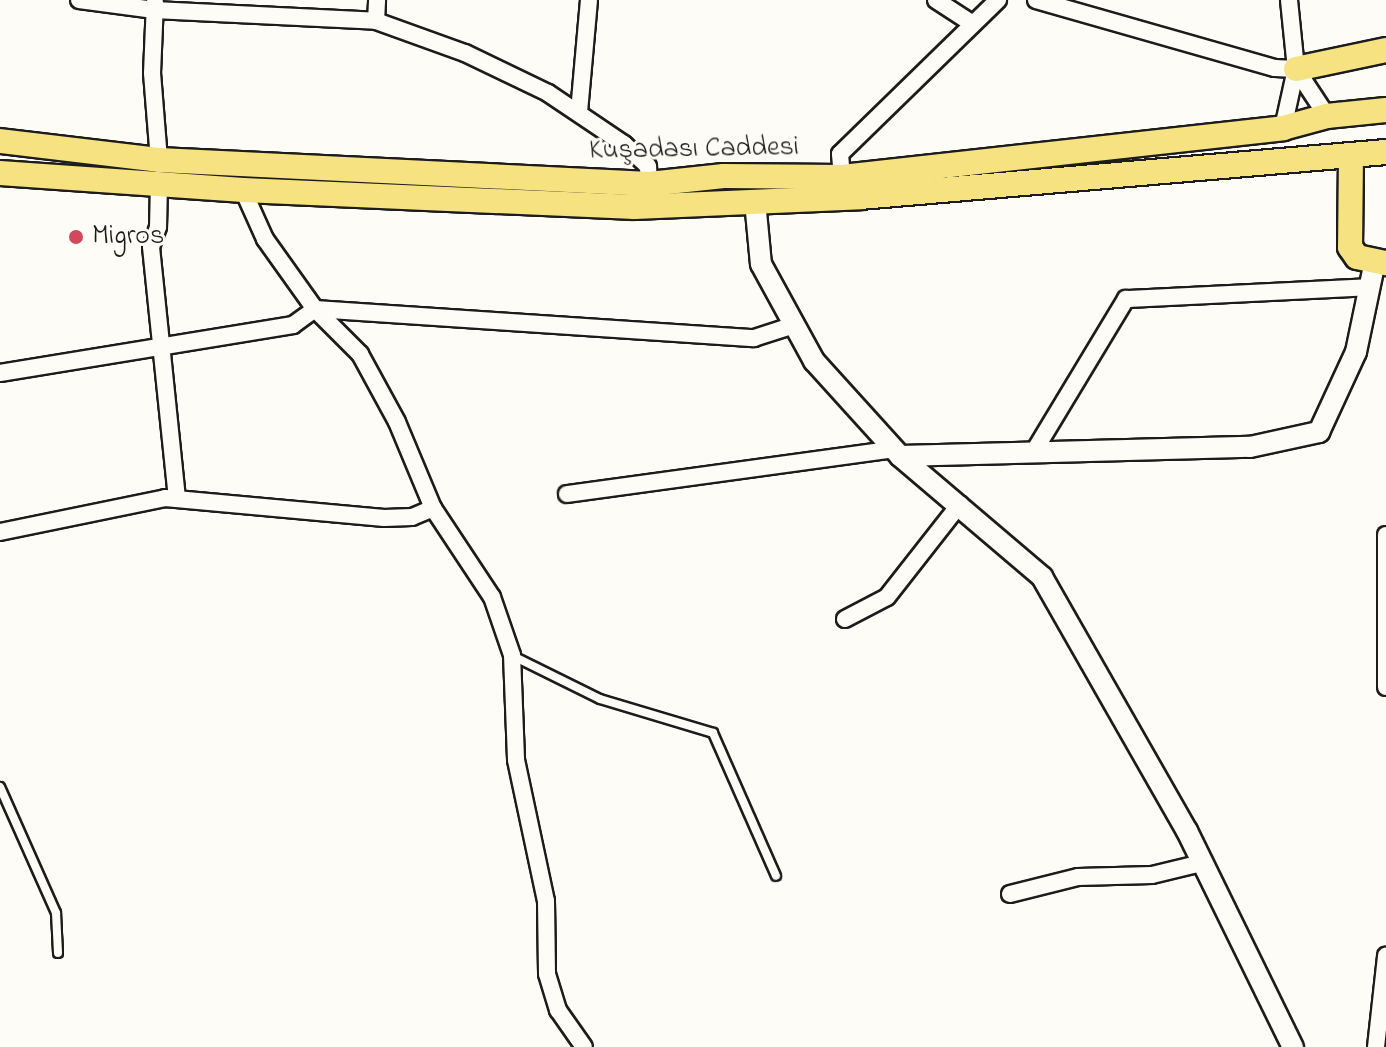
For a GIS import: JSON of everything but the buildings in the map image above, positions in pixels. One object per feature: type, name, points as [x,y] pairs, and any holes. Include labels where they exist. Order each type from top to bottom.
[{"type":"main road","points":[[1296,69],[1386,50]]},
{"type":"main road","name":"Kuşadası Caddesi","points":[[0,141],[159,160],[501,181],[649,184],[724,176],[842,177],[1283,128],[1327,116],[1386,110]]},
{"type":"main road","name":"Kuşadası Caddesi","points":[[0,173],[243,190],[635,207],[755,201],[1386,152]]},
{"type":"main road","points":[[1351,155],[1350,247],[1357,257],[1381,262]]},
{"type":"street","points":[[79,0],[376,21],[465,53],[579,112],[648,166],[649,184]]},
{"type":"street","points":[[376,21],[377,0]]},
{"type":"street","points":[[579,112],[589,0]]},
{"type":"street","points":[[936,0],[973,24]]},
{"type":"street","points":[[842,177],[840,154],[998,0]]},
{"type":"street","points":[[1036,0],[1090,7],[1275,68],[1296,69]]},
{"type":"street","points":[[1283,128],[1296,69],[1289,0]]},
{"type":"street","points":[[154,5],[159,160]]},
{"type":"street","points":[[1296,69],[1327,116]]},
{"type":"street","points":[[159,184],[158,227],[151,247],[177,499]]},
{"type":"street","points":[[243,190],[265,239],[315,309],[360,354],[397,422],[433,508],[492,597],[512,655],[516,760],[546,901],[547,974],[558,1010],[584,1047]]},
{"type":"street","points":[[755,201],[761,264],[814,361],[897,453],[1042,577],[1202,863],[1293,1047]]},
{"type":"street","points":[[567,494],[897,453],[1250,447],[1319,432],[1356,352],[1370,287],[1381,262]]},
{"type":"street","points":[[1033,453],[1126,299],[1370,287]]},
{"type":"street","points":[[0,373],[293,325],[315,309],[754,338],[794,325]]},
{"type":"street","points":[[0,532],[177,499],[384,518],[412,517],[433,508]]},
{"type":"street","points":[[845,619],[887,597],[960,504]]},
{"type":"street","points":[[1386,535],[1386,687]]},
{"type":"street","points":[[1010,894],[1078,877],[1152,875],[1202,863]]},
{"type":"street","points":[[1376,1047],[1386,956]]},
{"type":"lane","points":[[512,655],[600,699],[713,733],[776,876]]},
{"type":"lane","points":[[0,787],[56,913],[58,953]]},
{"type":"place","name":"Migros","points":[[76,237]]}]
